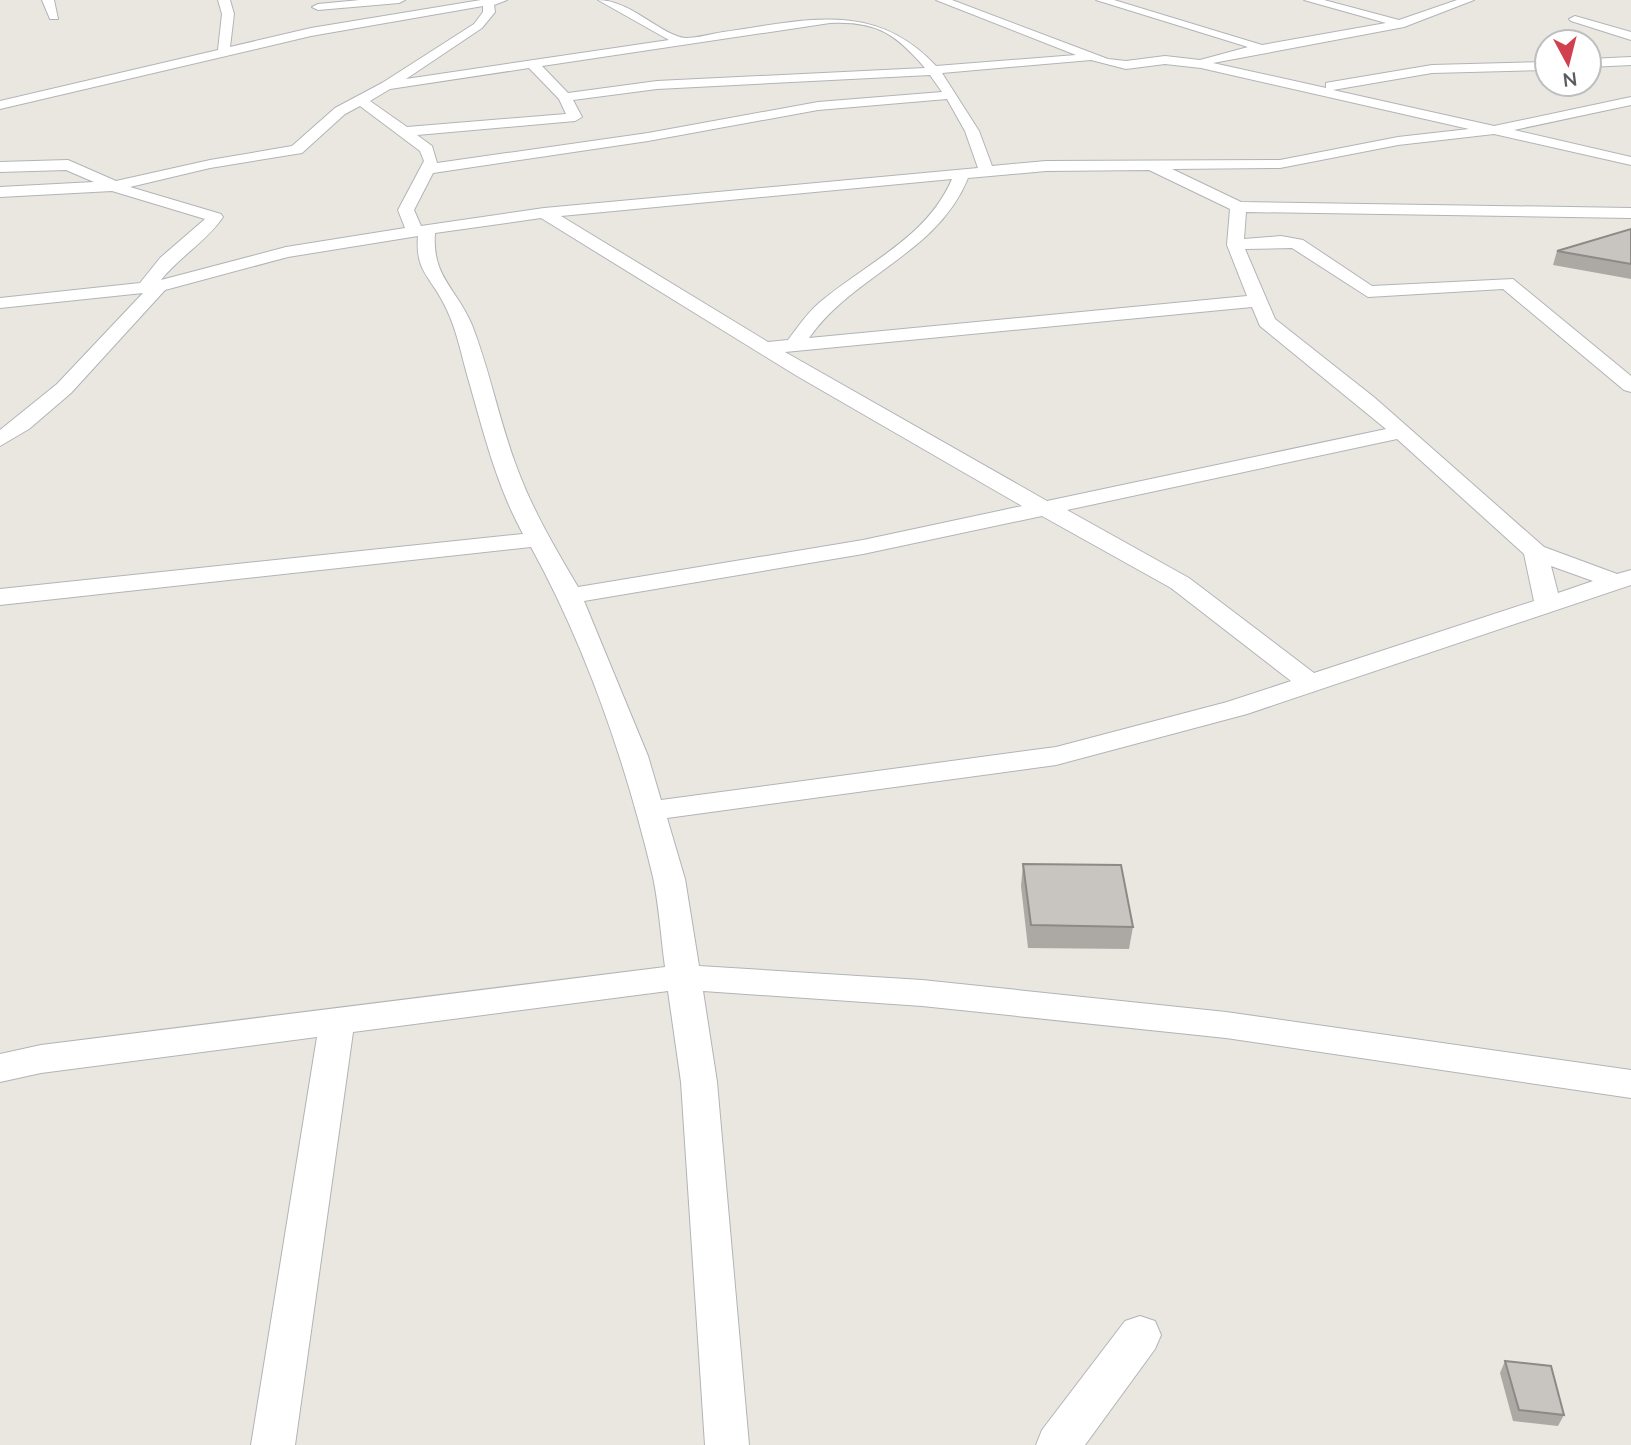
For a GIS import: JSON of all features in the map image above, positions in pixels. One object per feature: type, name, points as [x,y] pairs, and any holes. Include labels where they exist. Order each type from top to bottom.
[{"type":"street","points":[[48,0],[54,17]]},
{"type":"street","points":[[224,0],[228,14],[224,50]]},
{"type":"street","points":[[318,7],[402,0]]},
{"type":"street","points":[[0,105],[224,50],[311,32],[501,0]]},
{"type":"street","points":[[604,0],[682,42]]},
{"type":"street","points":[[942,0],[1116,64],[1165,60],[1201,64],[1631,161]]},
{"type":"street","points":[[1102,0],[1267,49]]},
{"type":"street","points":[[1310,0],[1404,23]]},
{"type":"street","points":[[1201,64],[1224,55],[1404,23],[1468,0]]},
{"type":"street","points":[[0,192],[114,186],[210,163],[297,150],[340,111],[387,86],[478,26],[489,12],[488,3]]},
{"type":"street","points":[[387,86],[682,42],[862,19],[896,31],[932,70],[952,95],[984,158],[986,171]]},
{"type":"street","points":[[1575,19],[1631,36]]},
{"type":"street","points":[[565,97],[657,85],[932,70],[1092,57]]},
{"type":"street","points":[[1603,62],[1631,61]]},
{"type":"street","points":[[404,132],[575,117],[565,97],[533,64]]},
{"type":"street","points":[[1317,89],[1432,69],[1533,66]]},
{"type":"street","points":[[427,169],[648,137],[818,106],[952,95]]},
{"type":"street","points":[[360,100],[427,149],[431,161],[406,211],[421,231],[425,256],[435,279],[452,301],[463,327],[505,466],[523,512],[569,596],[629,745],[669,879],[699,1082],[727,1445]]},
{"type":"street","points":[[0,303],[152,287],[286,252],[544,212],[986,171],[1147,163],[1280,164],[1398,141],[1495,130],[1631,101]]},
{"type":"street","points":[[1147,163],[1238,207],[1631,213]]},
{"type":"street","points":[[0,167],[68,165],[114,186],[215,217],[205,230],[166,262],[152,287],[74,377],[14,431],[0,440]]},
{"type":"street","points":[[1173,176],[1198,165]]},
{"type":"street","points":[[794,345],[822,309],[916,239],[949,204],[962,174]]},
{"type":"street","points":[[1238,207],[1235,245],[1267,322],[1402,432],[1536,552],[1624,580]]},
{"type":"street","points":[[544,212],[764,348],[1011,492],[1180,583],[1311,684]]},
{"type":"street","points":[[1235,245],[1281,241],[1297,244],[1368,292],[1507,283],[1631,386]]},
{"type":"street","points":[[764,348],[1257,301]]},
{"type":"street","points":[[569,596],[863,547],[1402,432]]},
{"type":"street","points":[[0,597],[539,540]]},
{"type":"street","points":[[1536,552],[1548,606]]},
{"type":"street","points":[[649,811],[1056,756],[1237,708],[1624,580]]},
{"type":"street","points":[[0,1068],[41,1059],[682,977],[922,993],[1226,1025],[1631,1084]]},
{"type":"street","points":[[273,1445],[337,1021]]},
{"type":"street","points":[[1058,1445],[1140,1335]]},
{"type":"building","points":[[1631,229],[1631,264],[1557,251]]},
{"type":"building","points":[[1023,864],[1121,865],[1133,927],[1031,925]]},
{"type":"building","points":[[1505,1361],[1551,1366],[1564,1415],[1519,1410]]}]
